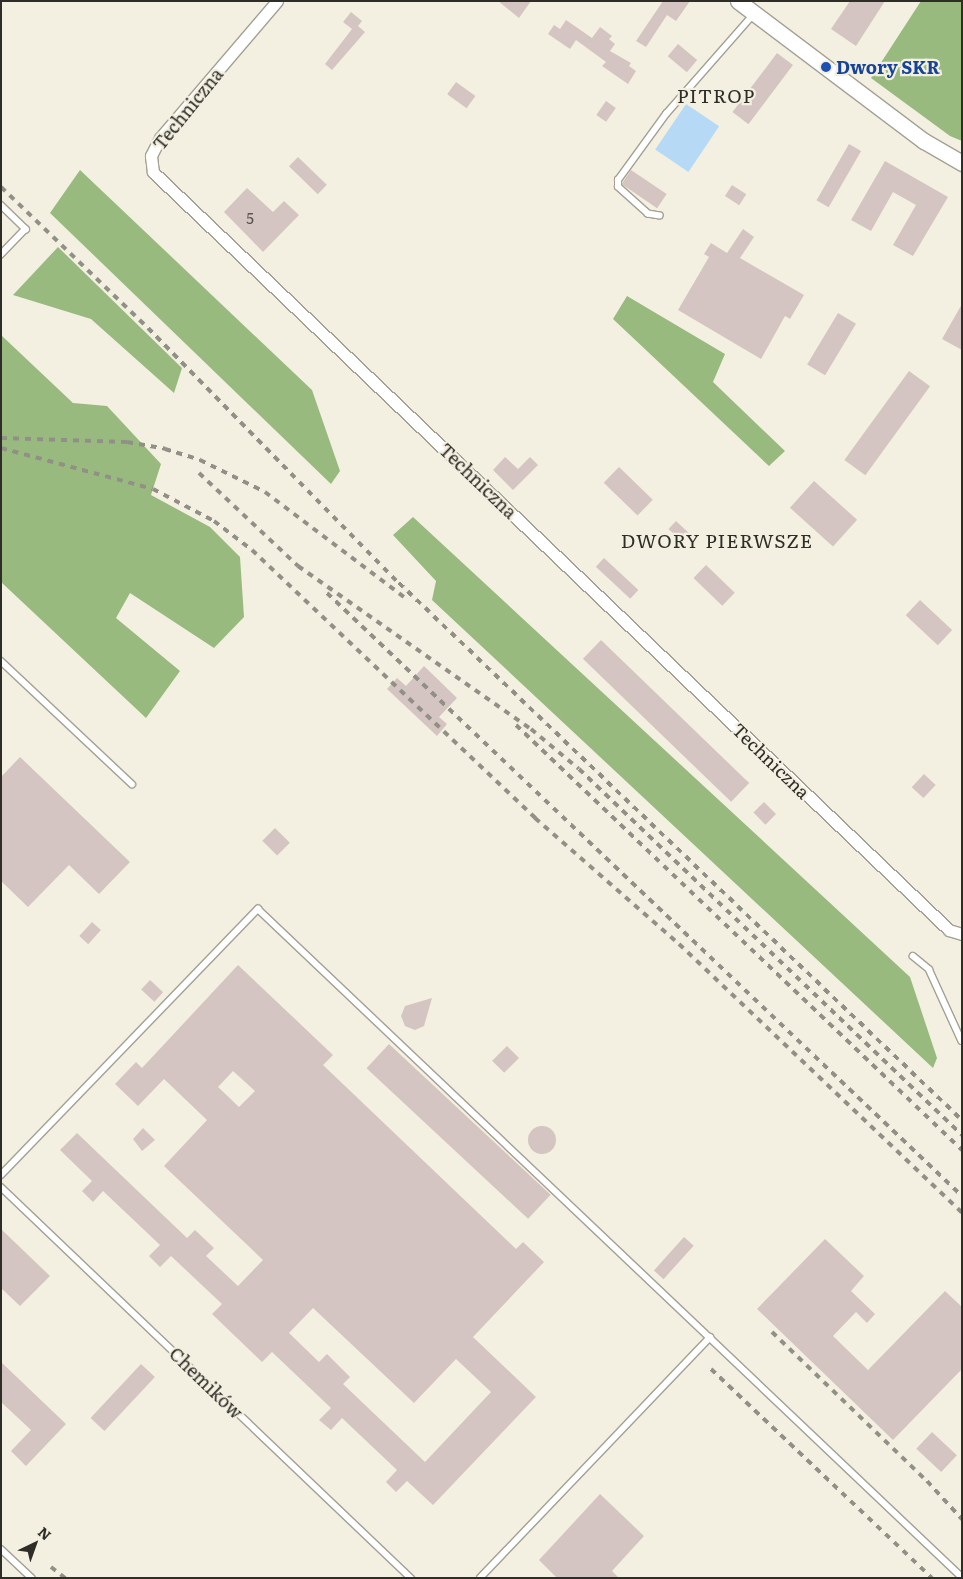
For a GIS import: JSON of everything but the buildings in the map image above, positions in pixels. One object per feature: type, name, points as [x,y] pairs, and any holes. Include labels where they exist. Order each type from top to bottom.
[{"type":"street","name":"Techniczna","points":[[277,1],[160,138],[151,156],[153,172],[949,930],[962,934]]},
{"type":"street","points":[[738,1],[924,141],[962,163]]},
{"type":"lane","points":[[660,216],[648,214],[618,187],[618,180],[666,114],[754,13]]},
{"type":"lane","points":[[1,205],[26,229],[1,255]]},
{"type":"lane","points":[[1,661],[132,784]]},
{"type":"lane","points":[[1,1176],[258,909],[962,1577]]},
{"type":"lane","points":[[913,956],[929,969],[962,1041]]},
{"type":"lane","name":"Chemików","points":[[1,1187],[411,1578]]},
{"type":"lane","points":[[480,1578],[710,1337]]},
{"type":"lane","points":[[1,1548],[32,1578]]},
{"type":"green space","points":[[921,1],[962,1],[962,141],[950,136],[871,78]]},
{"type":"green space","points":[[80,170],[312,390],[340,471],[331,484],[50,213]]},
{"type":"green space","points":[[58,247],[182,368],[174,393],[91,319],[13,295]]},
{"type":"green space","points":[[627,296],[725,354],[713,382],[785,451],[769,466],[613,319]]},
{"type":"green space","points":[[1,335],[73,403],[107,406],[161,464],[151,495],[210,527],[240,557],[244,617],[214,648],[130,593],[116,618],[180,671],[146,718],[1,582]]},
{"type":"green space","points":[[413,517],[910,977],[937,1058],[933,1068],[432,600],[436,581],[393,535]]},
{"type":"water","points":[[686,104],[719,126],[688,172],[655,150]]},
{"type":"railway","points":[[1,187],[148,328],[399,583],[962,1120]]},
{"type":"railway","points":[[1,438],[127,442],[165,449],[200,460],[265,492],[404,597]]},
{"type":"railway","points":[[1,448],[153,489],[214,521],[252,550],[535,818],[679,944],[962,1213]]},
{"type":"railway","points":[[199,473],[298,566],[531,729],[579,769],[962,1135]]},
{"type":"railway","points":[[327,593],[962,1196]]},
{"type":"railway","points":[[516,725],[962,1150]]},
{"type":"railway","points":[[772,1332],[927,1481],[962,1519]]},
{"type":"railway","points":[[711,1369],[932,1578]]},
{"type":"railway","points":[[51,1567],[65,1578]]},
{"type":"place","name":"Dwory SKR","points":[[826,67]]},
{"type":"district","name":"PITROP","points":[[716,96]]},
{"type":"district","name":"DWORY PIERWSZE","points":[[717,541]]}]
